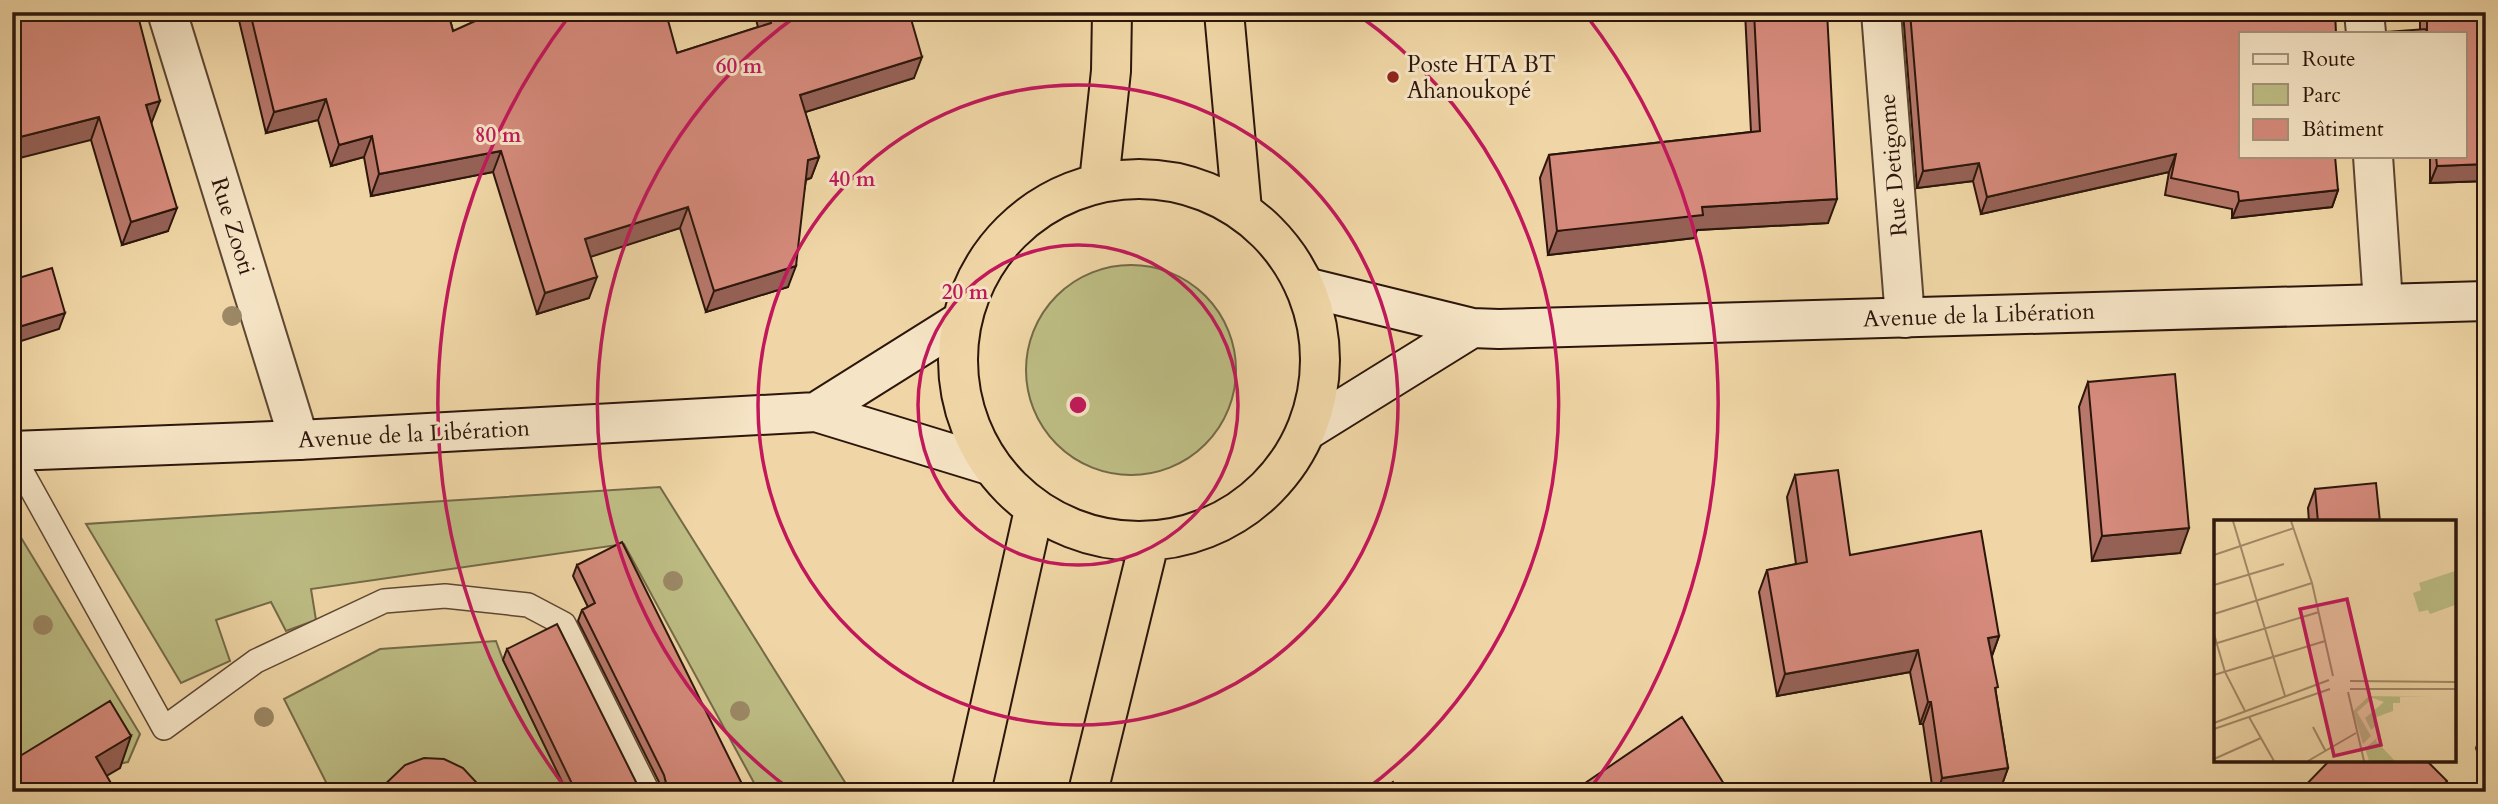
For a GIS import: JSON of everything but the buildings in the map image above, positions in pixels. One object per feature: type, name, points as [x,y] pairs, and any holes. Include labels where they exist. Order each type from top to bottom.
[{"type":"highway","points":[[1099,182],[1111,71],[1112,12]]},
{"type":"highway","points":[[1224,12],[1242,209]]},
{"type":"highway","points":[[1149,177],[1198,188],[1242,209],[1280,244],[1306,287],[1319,334],[1319,383],[1306,431],[1280,475],[1243,510],[1199,533],[1149,542],[1089,536],[1034,510],[1018,497],[989,465],[967,420],[957,371],[961,321],[979,274],[1001,242],[1029,215],[1062,194],[1099,182],[1149,177]]},
{"type":"highway","points":[[971,792],[1034,510]]},
{"type":"highway","points":[[1088,792],[1149,542]]},
{"type":"main road","name":"Rue Zooti","points":[[167,12],[299,440]]},
{"type":"main road","name":"Rue Detigome","points":[[1881,12],[1905,318]]},
{"type":"main road","points":[[2364,12],[2365,32]]},
{"type":"main road","points":[[2373,158],[2383,303]]},
{"type":"main road","name":"Avenue de la Libération","points":[[1306,287],[1472,328],[2486,301]]},
{"type":"main road","points":[[816,412],[961,321]]},
{"type":"main road","points":[[1306,431],[1472,328]]},
{"type":"main road","name":"Avenue de la Libération","points":[[12,452],[299,440],[816,412]]},
{"type":"main road","points":[[816,412],[989,465]]},
{"type":"lane","points":[[12,452],[164,728],[256,661],[384,601],[445,596],[528,605],[564,624],[648,792]]},
{"type":"green space","points":[[1131,265],[1171,273],[1205,296],[1228,330],[1236,370],[1228,410],[1205,444],[1171,467],[1131,475],[1091,467],[1057,444],[1034,410],[1026,370],[1034,330],[1057,296],[1091,273]]},
{"type":"green space","points":[[660,487],[848,787],[846,792],[759,792],[624,544],[311,589],[316,620],[286,631],[271,602],[216,620],[230,661],[181,683],[86,524]]},
{"type":"green space","points":[[17,531],[140,734],[128,762],[12,783],[12,532]]},
{"type":"green space","points":[[496,641],[567,792],[466,792],[398,780],[386,784],[377,792],[331,792],[284,699],[380,649]]},
{"type":"place","name":"Poste HTA BT Ahanoukopé","points":[[1393,77]]}]
